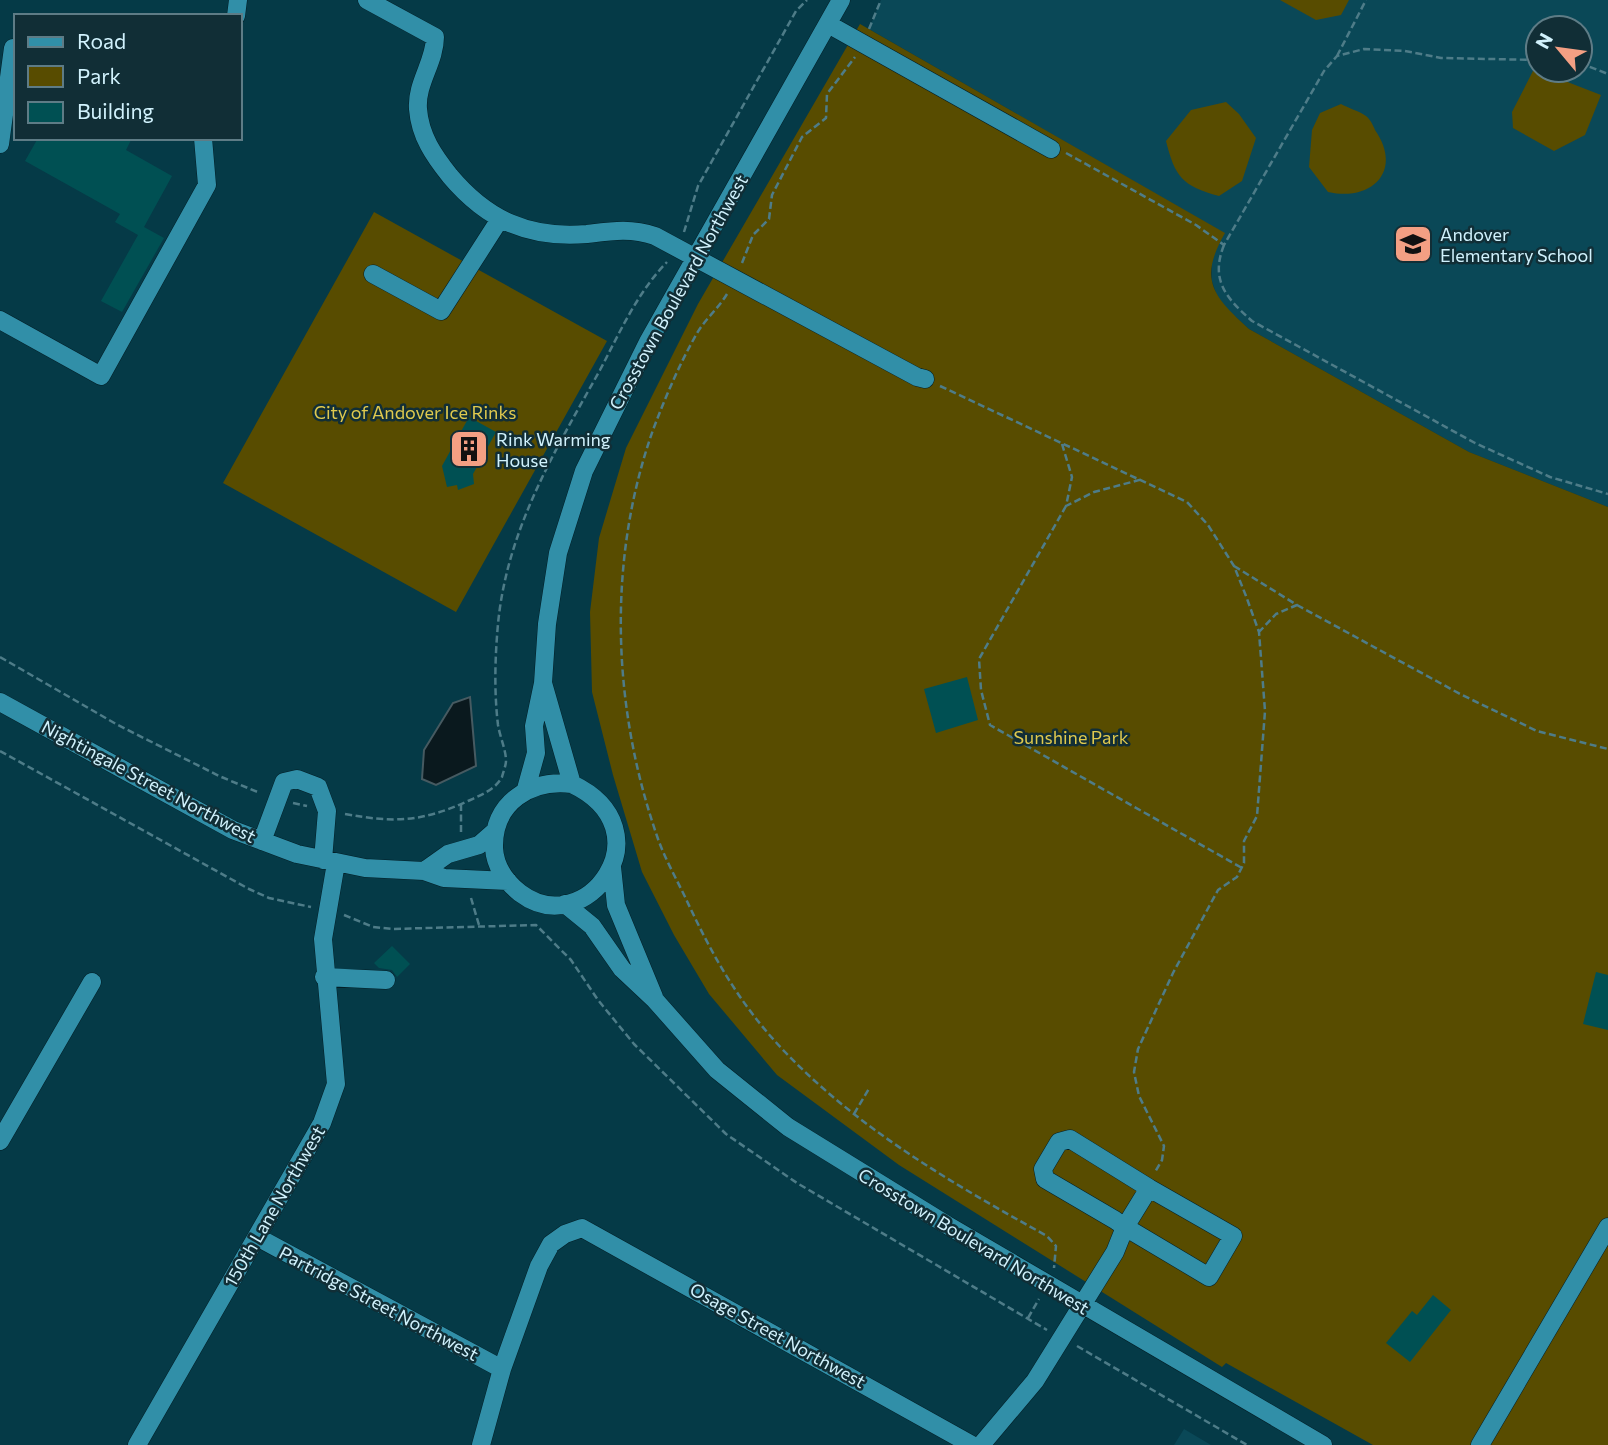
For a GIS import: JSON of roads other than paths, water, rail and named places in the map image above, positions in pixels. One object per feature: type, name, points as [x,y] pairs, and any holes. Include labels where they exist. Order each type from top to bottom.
[{"type":"street","points":[[367,0],[435,37],[435,50],[420,88],[418,108],[424,137],[456,183],[500,219],[521,230],[554,234],[640,231],[925,379]]},
{"type":"street","name":"Crosstown Boulevard Northwest","points":[[495,831],[502,813],[514,797],[526,789],[536,753],[534,726],[543,683],[551,595],[558,554],[575,495],[622,390],[841,0]]},
{"type":"street","points":[[828,23],[1051,149]]},
{"type":"street","points":[[0,144],[13,48]]},
{"type":"street","points":[[0,320],[101,376],[207,185],[203,140]]},
{"type":"street","points":[[373,274],[441,311],[500,219]]},
{"type":"street","name":"Crosstown Boulevard Northwest","points":[[543,683],[572,784],[591,793],[610,817],[617,847],[612,867],[616,905],[655,1000]]},
{"type":"street","name":"Nightingale Street Northwest","points":[[0,702],[233,830],[262,841],[329,861],[365,868],[424,872],[444,878],[508,881]]},
{"type":"street","name":"150th Lane Northwest","points":[[137,1445],[322,1123],[336,1084],[334,1039],[324,977],[329,861],[327,811],[318,787],[297,779],[284,782],[262,841]]},
{"type":"street","points":[[526,789],[552,782],[572,784]]},
{"type":"street","points":[[495,831],[494,850],[499,870],[526,898],[545,904],[565,904],[585,897],[601,885],[612,867]]},
{"type":"street","points":[[424,872],[448,853],[479,845],[495,831]]},
{"type":"street","name":"Crosstown Boulevard Northwest","points":[[565,904],[592,926],[622,969],[655,1000],[717,1070],[788,1128],[1082,1305],[1322,1445]]},
{"type":"street","points":[[324,977],[386,980]]},
{"type":"street","points":[[2,1132],[92,982]]},
{"type":"street","points":[[1070,1139],[1149,1188],[1233,1236],[1209,1277],[1045,1180],[1043,1169],[1059,1142],[1070,1139]]},
{"type":"street","points":[[981,1445],[1035,1381],[1115,1252],[1125,1227],[1149,1188]]},
{"type":"street","points":[[1480,1445],[1608,1227]]},
{"type":"street","name":"Osage Street Northwest","points":[[502,1369],[539,1266],[551,1244],[565,1234],[582,1228],[971,1445]]},
{"type":"street","name":"Partridge Street Northwest","points":[[257,1237],[502,1369]]},
{"type":"street","points":[[481,1445],[502,1369]]},
{"type":"place","name":"Andover Elementary School","points":[[1413,244]]},
{"type":"place","name":"Rink Warming House","points":[[469,449]]},
{"type":"park label","name":"City of Andover Ice Rinks","points":[[415,412]]},
{"type":"park label","name":"Sunshine Park","points":[[1071,737]]}]
